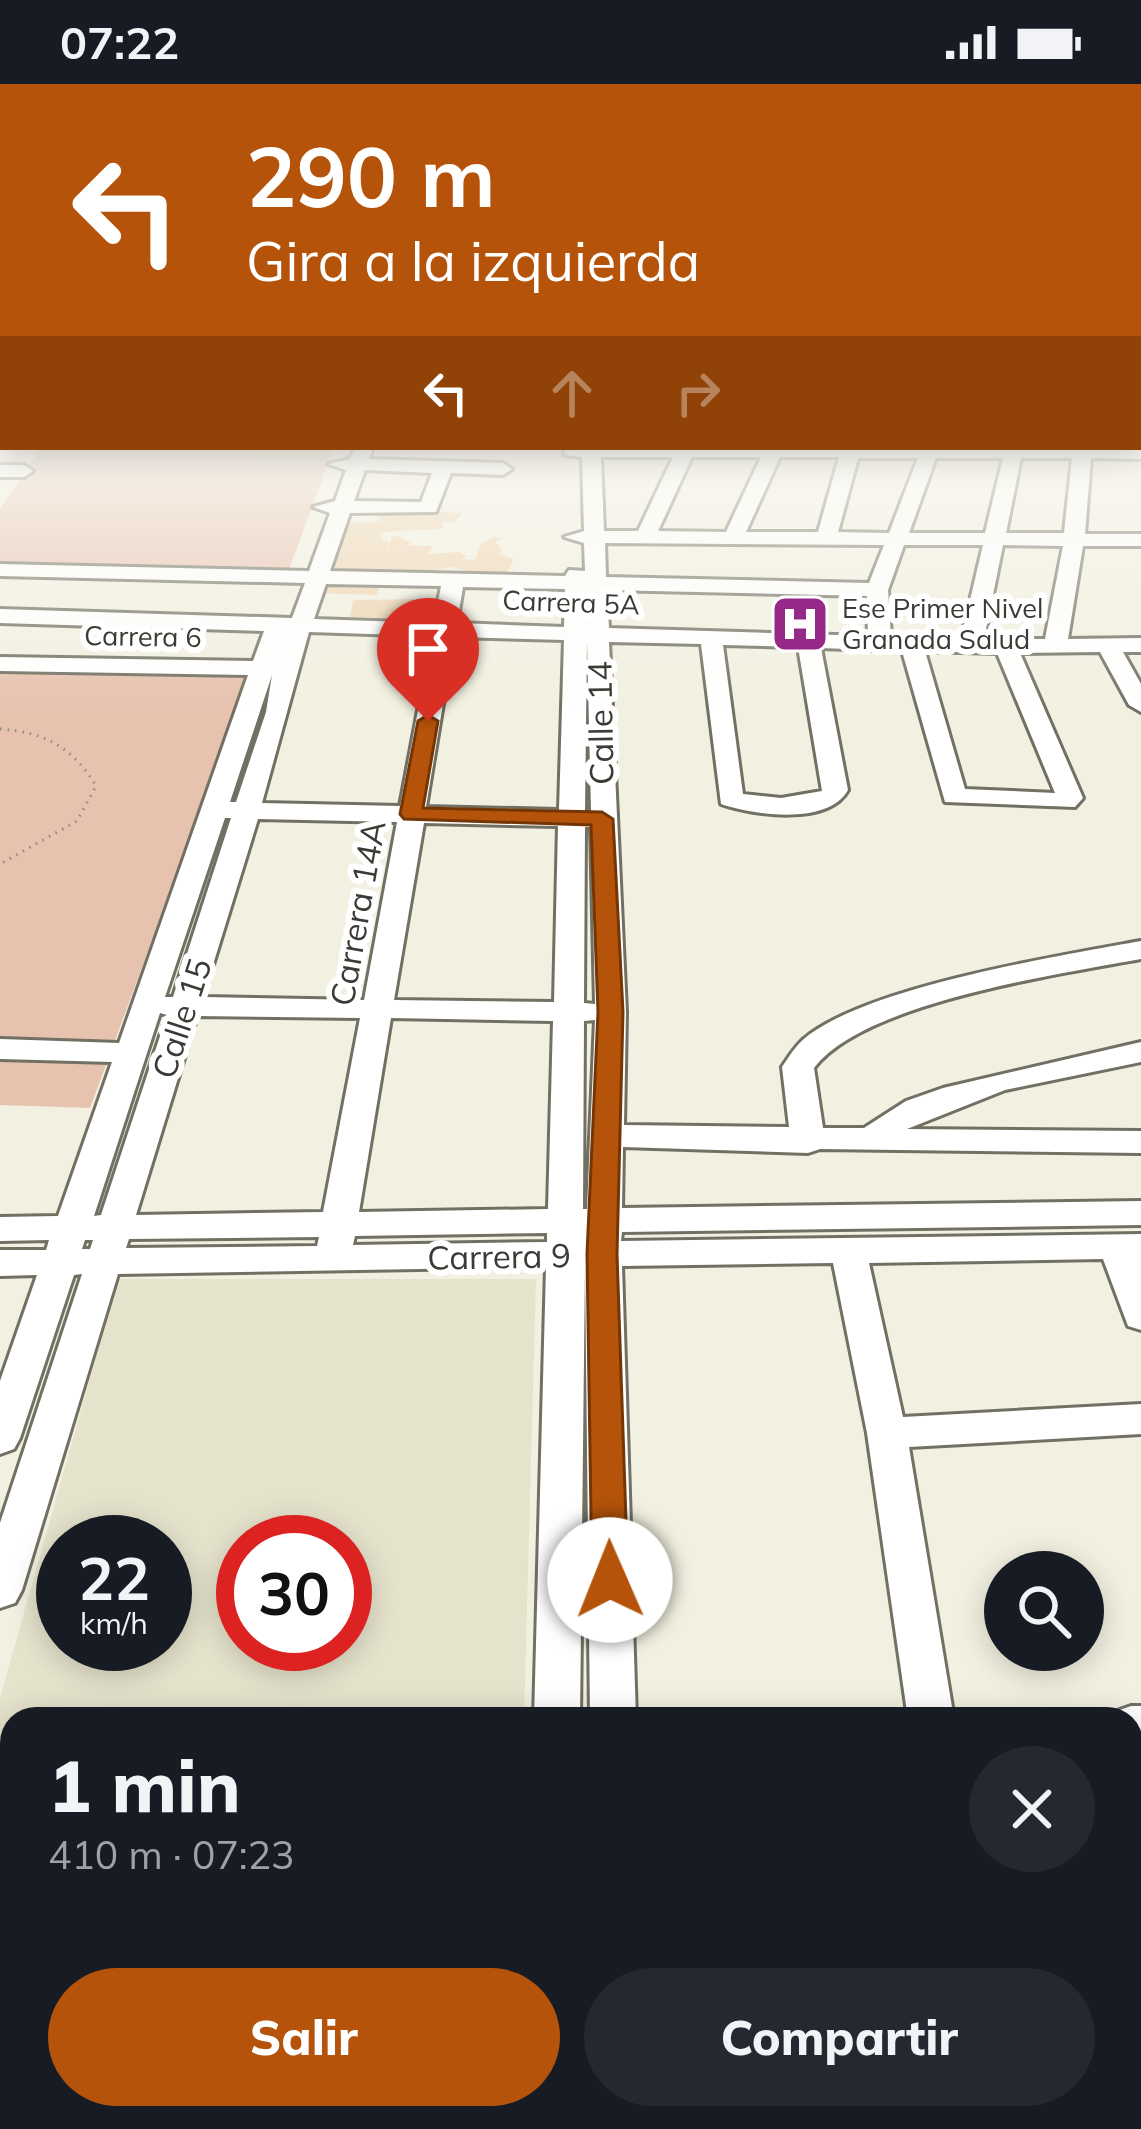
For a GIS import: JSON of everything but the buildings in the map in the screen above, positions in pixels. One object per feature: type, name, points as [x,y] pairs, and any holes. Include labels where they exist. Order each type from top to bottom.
[{"type":"street","name":"Calle 15","points":[[0,1438],[149,1005],[278,712],[274,668],[326,516]]},
{"type":"street","name":"Calle 14","points":[[582,516],[588,818],[610,1012],[603,1238],[613,1707]]},
{"type":"street","points":[[645,538],[654,516]]},
{"type":"street","points":[[733,538],[742,516]]},
{"type":"street","points":[[850,516],[852,565],[880,642]]},
{"type":"street","points":[[583,537],[733,538],[852,565],[895,539],[903,516]]},
{"type":"street","points":[[971,646],[997,516]]},
{"type":"street","points":[[1055,646],[1075,516]]},
{"type":"street","points":[[0,594],[10,571],[587,584],[852,565],[895,539],[1141,540]]},
{"type":"street","name":"Carrera 14A","points":[[336,1241],[453,581]]},
{"type":"street","name":"Carrera 5A","points":[[0,616],[971,646],[1125,645]]},
{"type":"street","points":[[711,636],[730,798],[764,804],[809,803],[832,796],[835,790],[808,639]]},
{"type":"street","points":[[911,644],[954,796],[1066,801],[1070,798],[1006,646]]},
{"type":"street","points":[[1125,645],[1141,674]]},
{"type":"street","points":[[1125,645],[1141,705]]},
{"type":"street","name":"Carrera 6","points":[[0,664],[274,668]]},
{"type":"street","points":[[231,810],[588,818]]},
{"type":"street","name":"Calle 15","points":[[1,1584],[184,1006],[231,810]]},
{"type":"street","name":"Calle 14","points":[[557,1707],[569,1012],[588,818]]},
{"type":"street","points":[[808,1142],[798,1067],[816,1041],[978,981],[1141,950]]},
{"type":"street","points":[[149,1005],[610,1012]]},
{"type":"street","points":[[0,1049],[132,1053]]},
{"type":"street","points":[[869,1142],[893,1123],[989,1085],[1141,1052]]},
{"type":"street","points":[[607,1136],[808,1142],[1141,1142]]},
{"type":"street","name":"Carrera 9","points":[[0,1229],[66,1245],[109,1245],[603,1238],[1141,1214]]},
{"type":"street","name":"Carrera 9","points":[[603,1238],[848,1250],[1129,1246]]},
{"type":"street","name":"Carrera 9","points":[[0,1263],[66,1245]]},
{"type":"street","points":[[1129,1246],[1141,1316]]},
{"type":"street","points":[[848,1250],[886,1433],[929,1707]]},
{"type":"street","points":[[886,1433],[1141,1419]]},
{"type":"path","points":[[0,729],[26,730],[57,742],[82,758],[96,787],[77,821],[0,864]]},
{"type":"shaded area","points":[[0,516],[309,516],[287,575],[0,567]]},
{"type":"shaded area","points":[[0,664],[251,673],[90,1108],[0,1105]]},
{"type":"shaded area","points":[[118,1279],[536,1279],[524,1707],[0,1707],[36,1570],[36,1671],[192,1671],[192,1515],[52,1515]]},
{"type":"place","name":"Ese Primer Nivel Granada Salud","points":[[800,624]]},
{"type":"route","points":[[428,721],[411,814],[602,819],[610,1012],[602,1254],[610,1580]]}]
